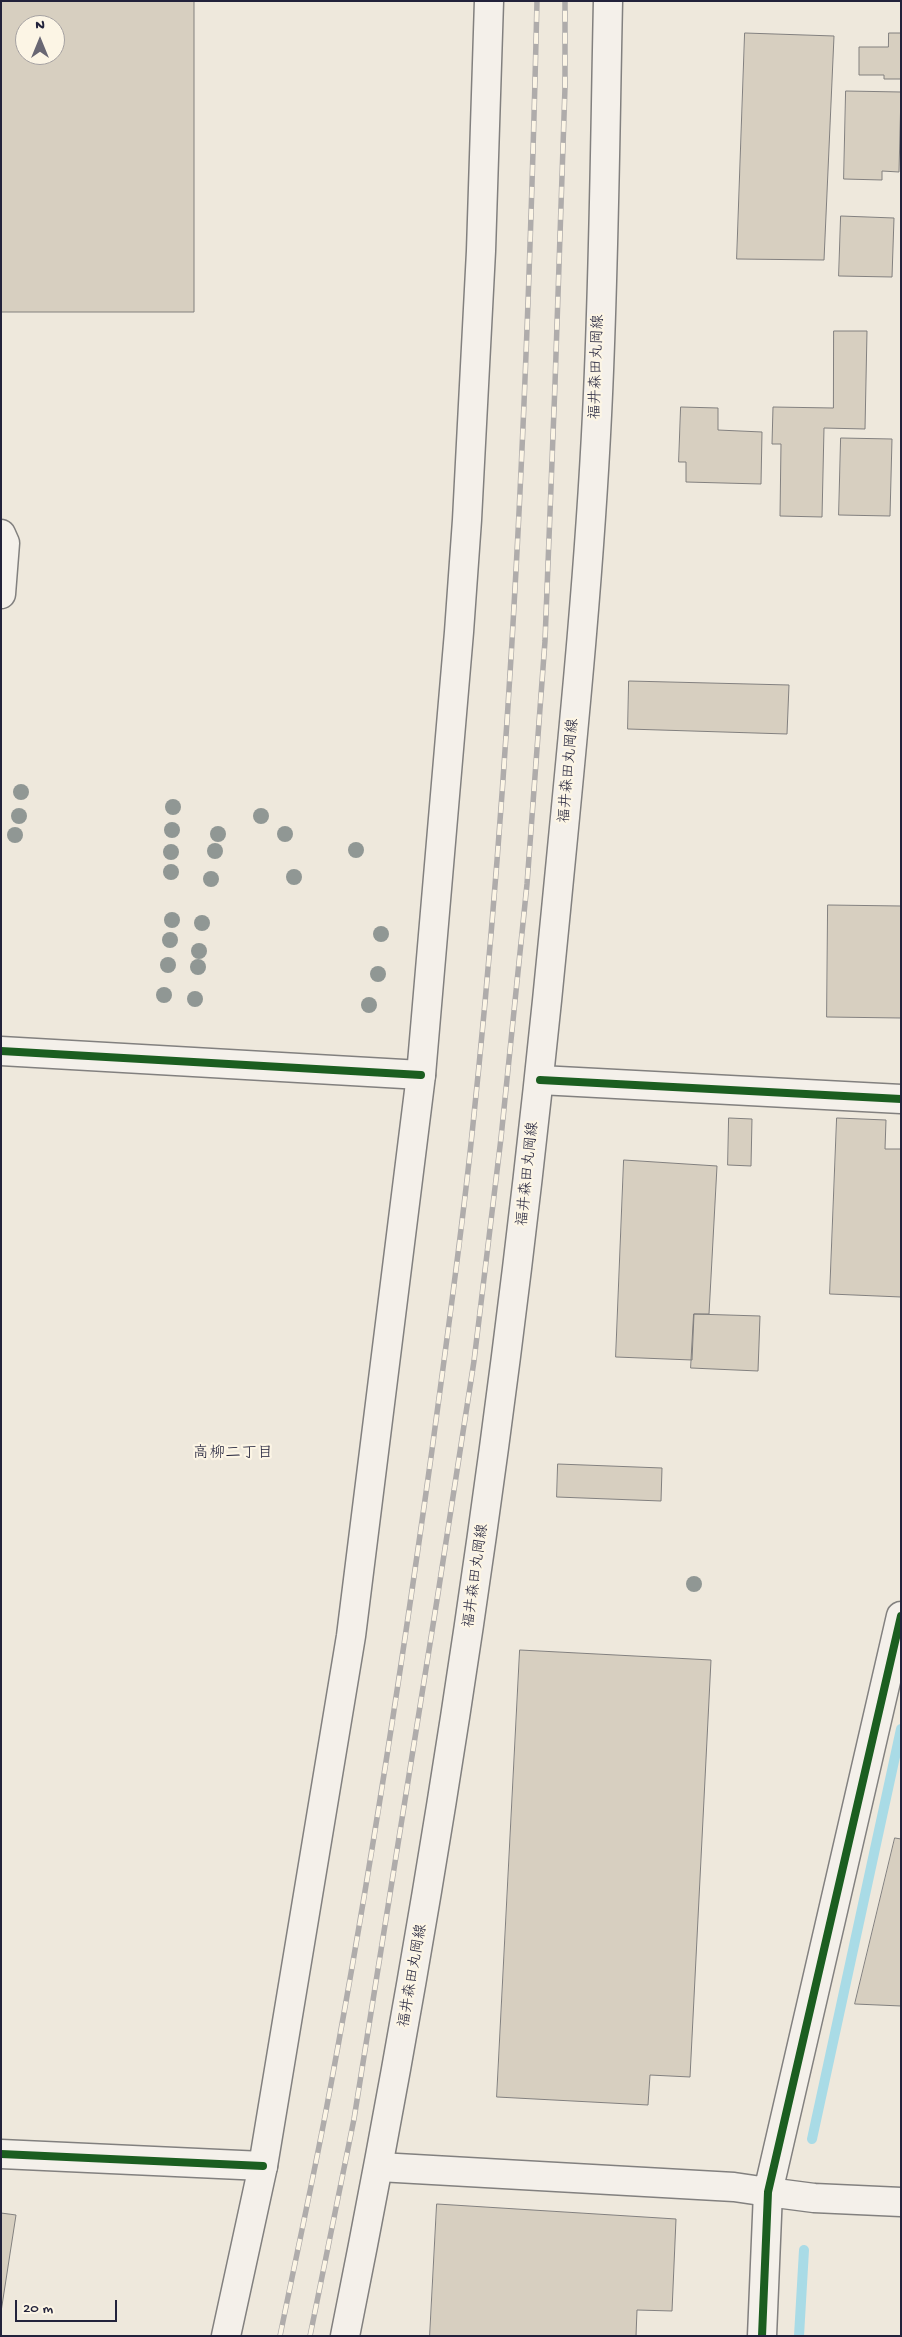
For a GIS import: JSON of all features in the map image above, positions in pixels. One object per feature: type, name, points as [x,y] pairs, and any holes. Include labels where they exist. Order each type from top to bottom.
[{"type":"main road","points":[[226,2336],[263,2166],[351,1636],[421,1075],[467,520],[481,251],[489,1]]},
{"type":"main road","name":"福井森田丸岡線","points":[[345,2336],[379,2167],[428,1893],[468,1643],[518,1273],[540,1080],[578,687],[597,416],[608,1]]},
{"type":"main road","points":[[1,534],[5,543],[1,594]]},
{"type":"main road","points":[[1,1051],[421,1075]]},
{"type":"main road","points":[[540,1080],[901,1099]]},
{"type":"main road","points":[[762,2336],[768,2192],[900,1624]]},
{"type":"main road","points":[[1,2154],[263,2166]]},
{"type":"main road","points":[[379,2167],[724,2187],[814,2198],[901,2202]]},
{"type":"building","points":[[1,1],[194,1],[194,312],[1,312]]},
{"type":"building","points":[[745,33],[834,36],[824,260],[737,259]]},
{"type":"building","points":[[889,33],[901,33],[901,79],[884,79],[884,75],[859,75],[859,47],[888,47]]},
{"type":"building","points":[[846,91],[901,92],[899,172],[882,171],[882,180],[844,179]]},
{"type":"building","points":[[841,216],[894,218],[892,277],[839,276]]},
{"type":"building","points":[[834,331],[867,331],[865,429],[824,428],[822,517],[780,516],[781,444],[772,444],[773,407],[833,408]]},
{"type":"building","points":[[681,407],[718,408],[718,430],[762,432],[761,484],[686,482],[686,462],[679,462]]},
{"type":"building","points":[[841,438],[892,439],[890,516],[839,515]]},
{"type":"building","points":[[629,681],[789,685],[787,734],[628,729]]},
{"type":"building","points":[[828,905],[901,906],[901,1018],[827,1017]]},
{"type":"building","points":[[729,1118],[752,1119],[751,1166],[728,1165]]},
{"type":"building","points":[[837,1118],[886,1120],[885,1149],[901,1149],[901,1297],[830,1294]]},
{"type":"building","points":[[624,1160],[717,1166],[709,1314],[694,1314],[692,1360],[616,1357]]},
{"type":"building","points":[[694,1314],[760,1316],[758,1371],[691,1368]]},
{"type":"building","points":[[558,1464],[662,1468],[661,1501],[557,1497]]},
{"type":"building","points":[[520,1650],[711,1660],[690,2077],[650,2075],[648,2105],[497,2097]]},
{"type":"building","points":[[895,1838],[901,1839],[901,2006],[855,2004]]},
{"type":"building","points":[[437,2204],[676,2219],[672,2311],[637,2310],[636,2336],[430,2336]]},
{"type":"building","points":[[1,2213],[16,2215],[1,2312]]},
{"type":"waterway","points":[[812,2139],[901,1729]]},
{"type":"waterway","points":[[799,2336],[804,2250]]},
{"type":"railway","points":[[280,2336],[325,2116],[383,1784],[432,1450],[468,1174],[486,993],[508,710],[529,285],[537,1]]},
{"type":"railway","points":[[310,2336],[354,2119],[437,1600],[474,1361],[501,1138],[527,884],[545,641],[565,87],[565,1]]},
{"type":"cycle path","points":[[1,1051],[421,1075]]},
{"type":"cycle path","points":[[540,1080],[901,1099]]},
{"type":"cycle path","points":[[762,2336],[768,2192],[901,1616]]},
{"type":"cycle path","points":[[1,2154],[263,2166]]},
{"type":"district","name":"高柳二丁目","points":[[233,1455]]}]
